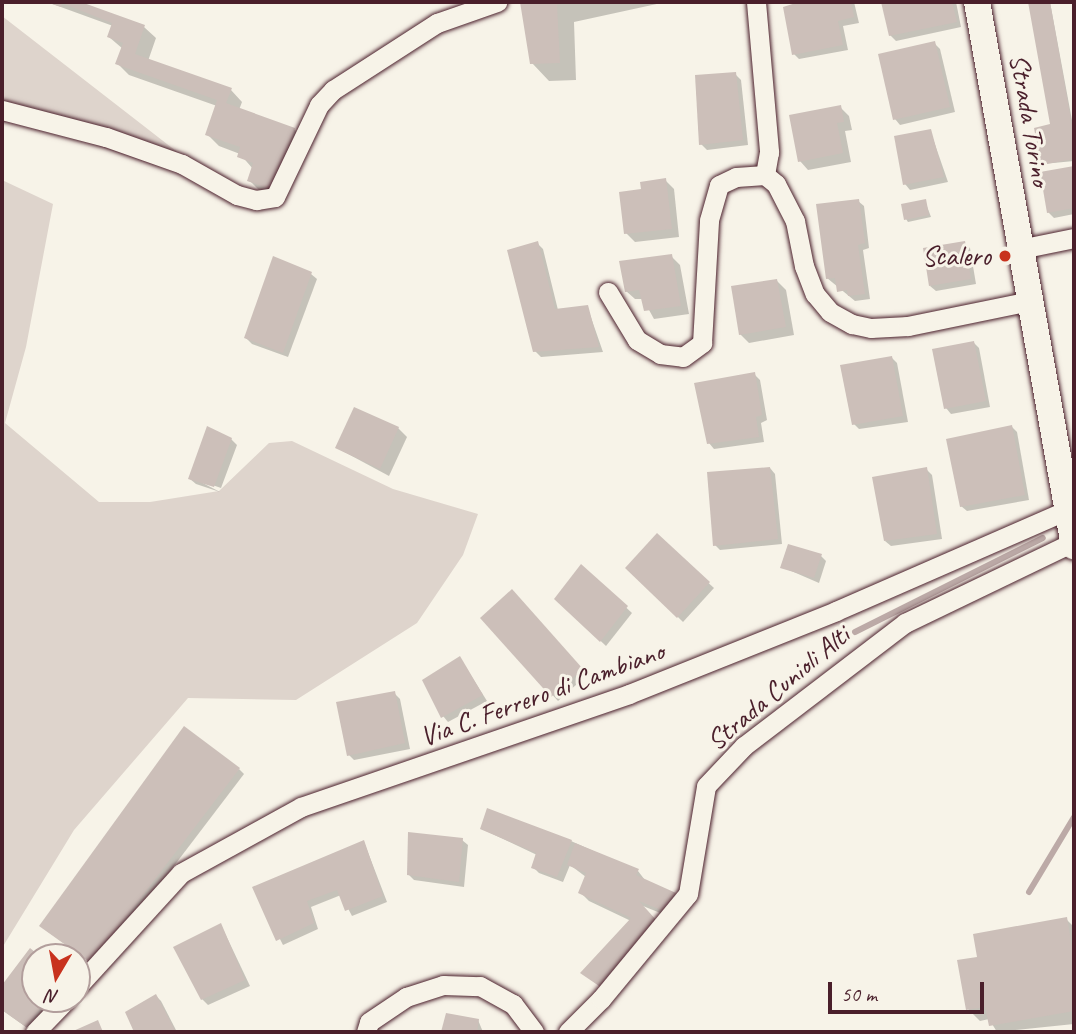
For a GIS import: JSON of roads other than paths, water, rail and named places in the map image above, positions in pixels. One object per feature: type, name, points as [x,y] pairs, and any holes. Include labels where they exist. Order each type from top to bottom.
[{"type":"main road","name":"Strada Torino","points":[[977,2],[1020,249],[1071,509],[1074,544]]},
{"type":"street","points":[[2,110],[106,137],[181,163],[237,195],[256,200],[275,197],[319,104],[333,90],[437,23],[497,2]]},
{"type":"street","points":[[756,2],[769,152],[765,175]]},
{"type":"street","points":[[607,292],[637,340],[660,354],[683,357],[702,343],[709,220],[719,185],[736,177],[765,175],[776,184],[795,222],[804,266],[816,294],[830,312],[852,324],[871,328],[908,326],[1030,301]]},
{"type":"street","points":[[1020,249],[1074,238]]},
{"type":"street","name":"Via C. Ferrero di Cambiano","points":[[91,972],[181,873],[301,807],[629,694],[1071,509]]},
{"type":"street","name":"Strada Cunioli Alti","points":[[568,1032],[601,999],[688,894],[706,786],[744,746],[905,623],[1074,544]]},
{"type":"street","points":[[366,1032],[369,1022],[405,997],[443,985],[480,986],[513,1004],[534,1032]]},
{"type":"street","points":[[35,1032],[53,1013]]},
{"type":"waterway","points":[[855,632],[1043,538]]},
{"type":"waterway","points":[[1029,892],[1074,817]]},
{"type":"place","name":"Scalero","points":[[1005,256]]}]
